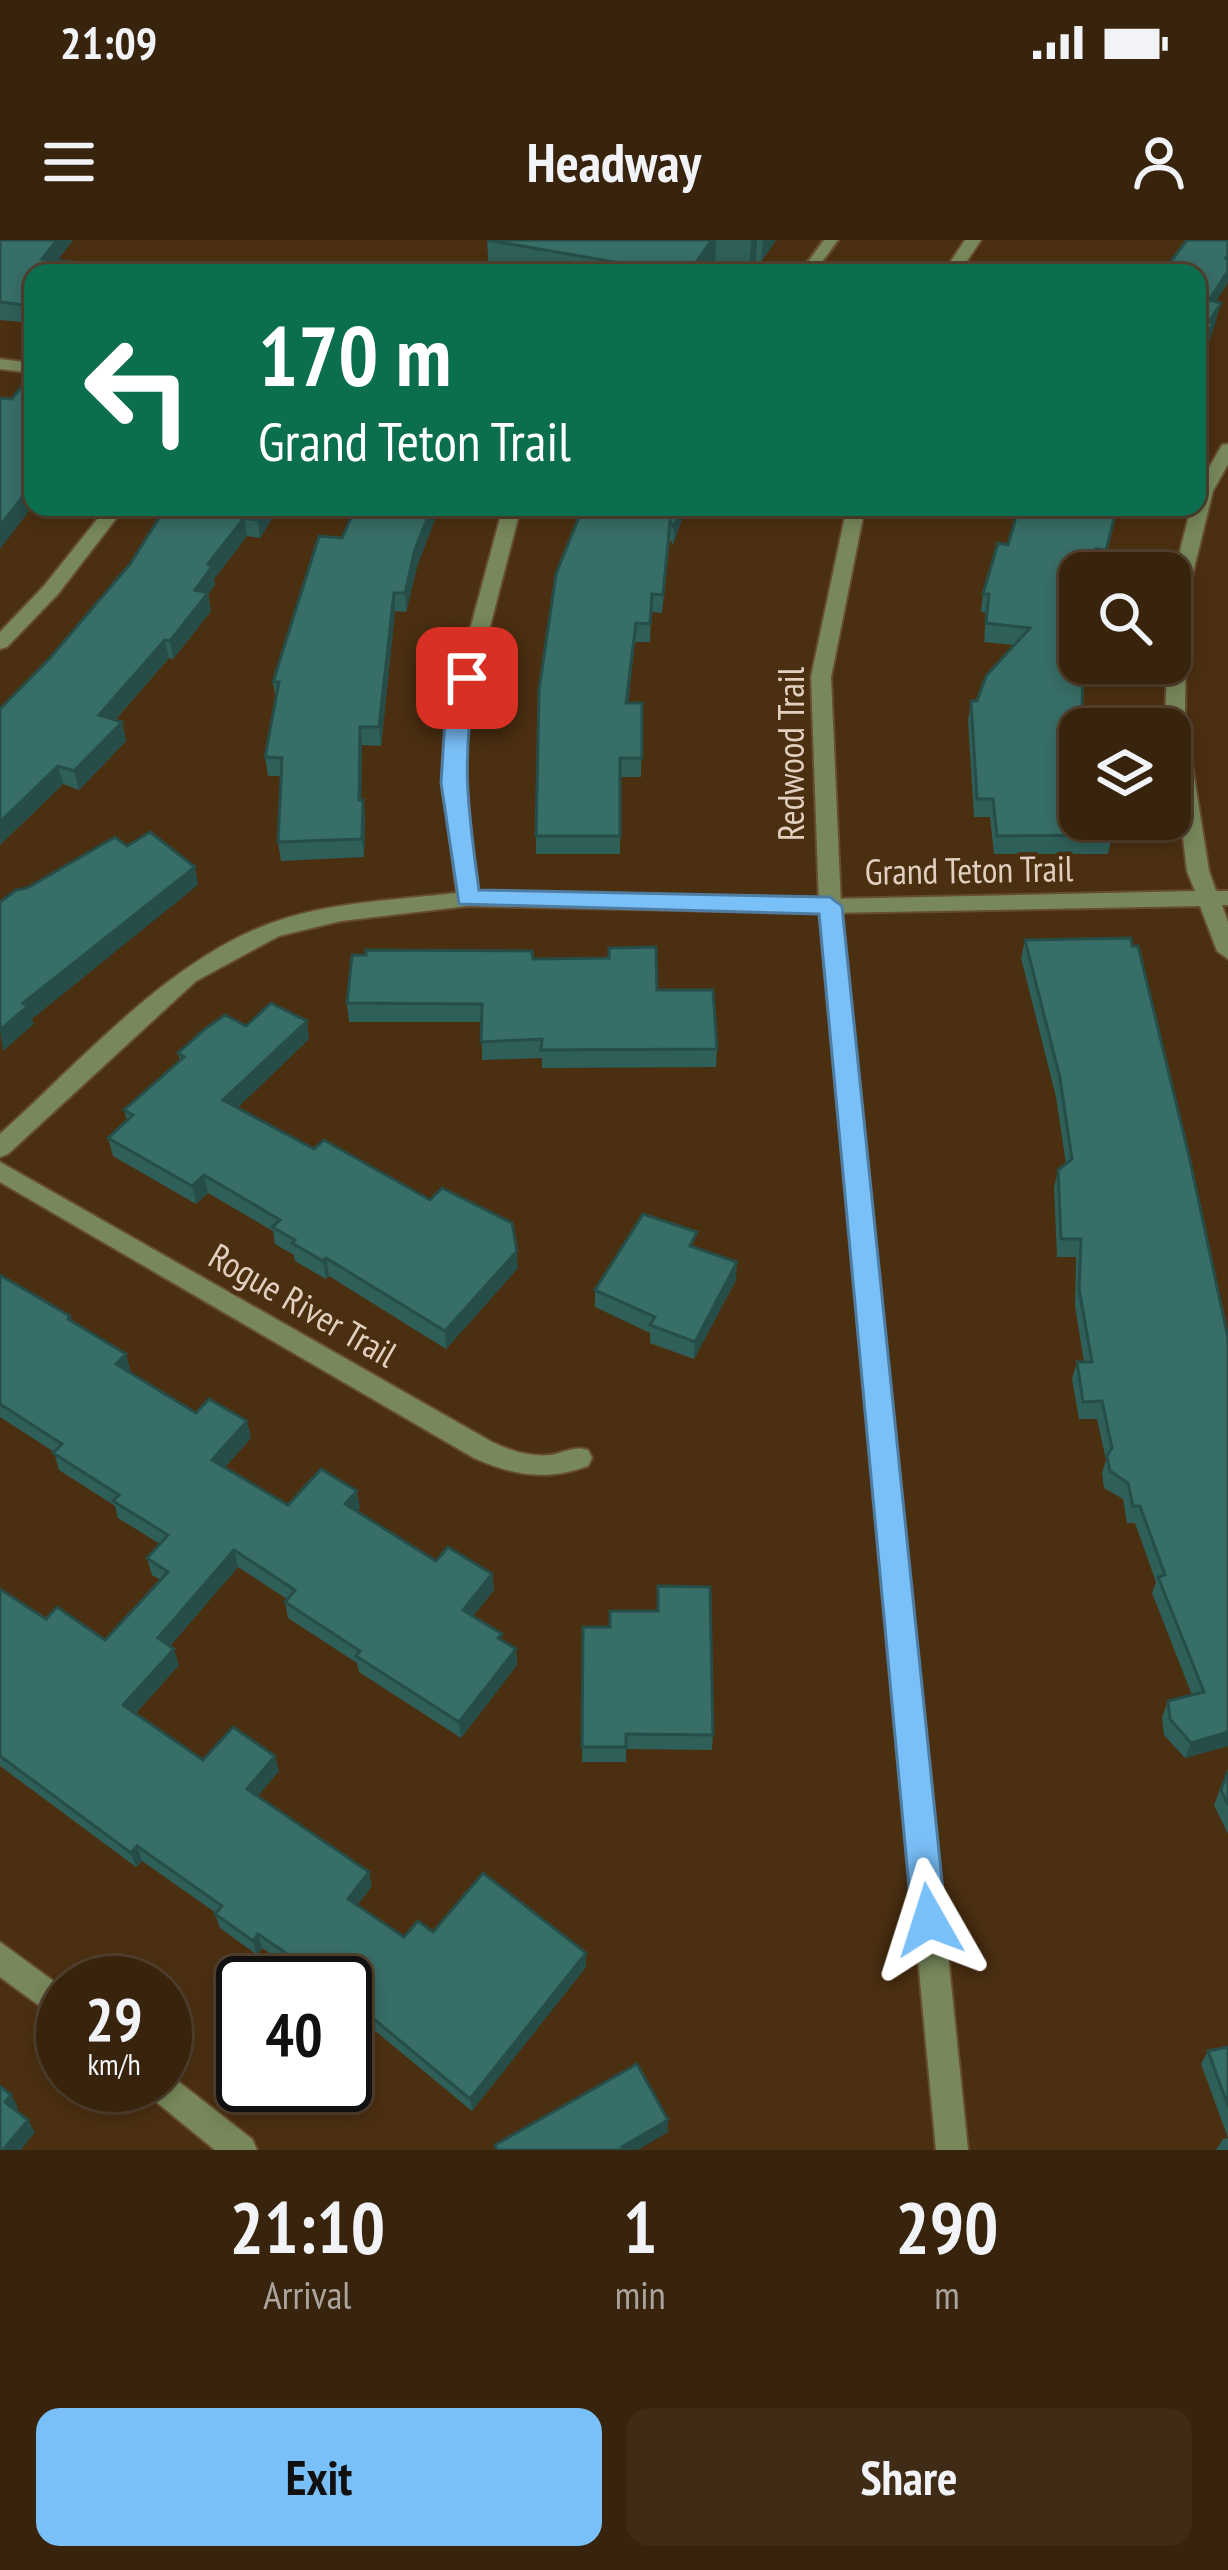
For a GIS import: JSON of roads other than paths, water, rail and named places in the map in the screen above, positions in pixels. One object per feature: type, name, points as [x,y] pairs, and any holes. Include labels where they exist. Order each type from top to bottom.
[{"type":"street","points":[[1206,487],[1228,448]]},
{"type":"street","points":[[0,643],[51,590],[109,516]]},
{"type":"street","points":[[468,898],[453,783],[456,719],[510,516]]},
{"type":"street","name":"Redwood Trail","points":[[854,516],[821,677],[830,906],[952,2150]]},
{"type":"street","points":[[1198,516],[1177,601],[1174,720],[1198,871],[1218,898],[1228,951]]},
{"type":"street","name":"Grand Teton Trail","points":[[0,1148],[188,976],[273,930],[341,914],[468,898],[830,906],[1218,898]]},
{"type":"street","name":"Rogue River Trail","points":[[0,1171],[483,1450],[532,1468],[557,1467],[579,1458]]},
{"type":"street","points":[[0,1957],[36,1986]]},
{"type":"street","points":[[192,2111],[241,2150]]}]
